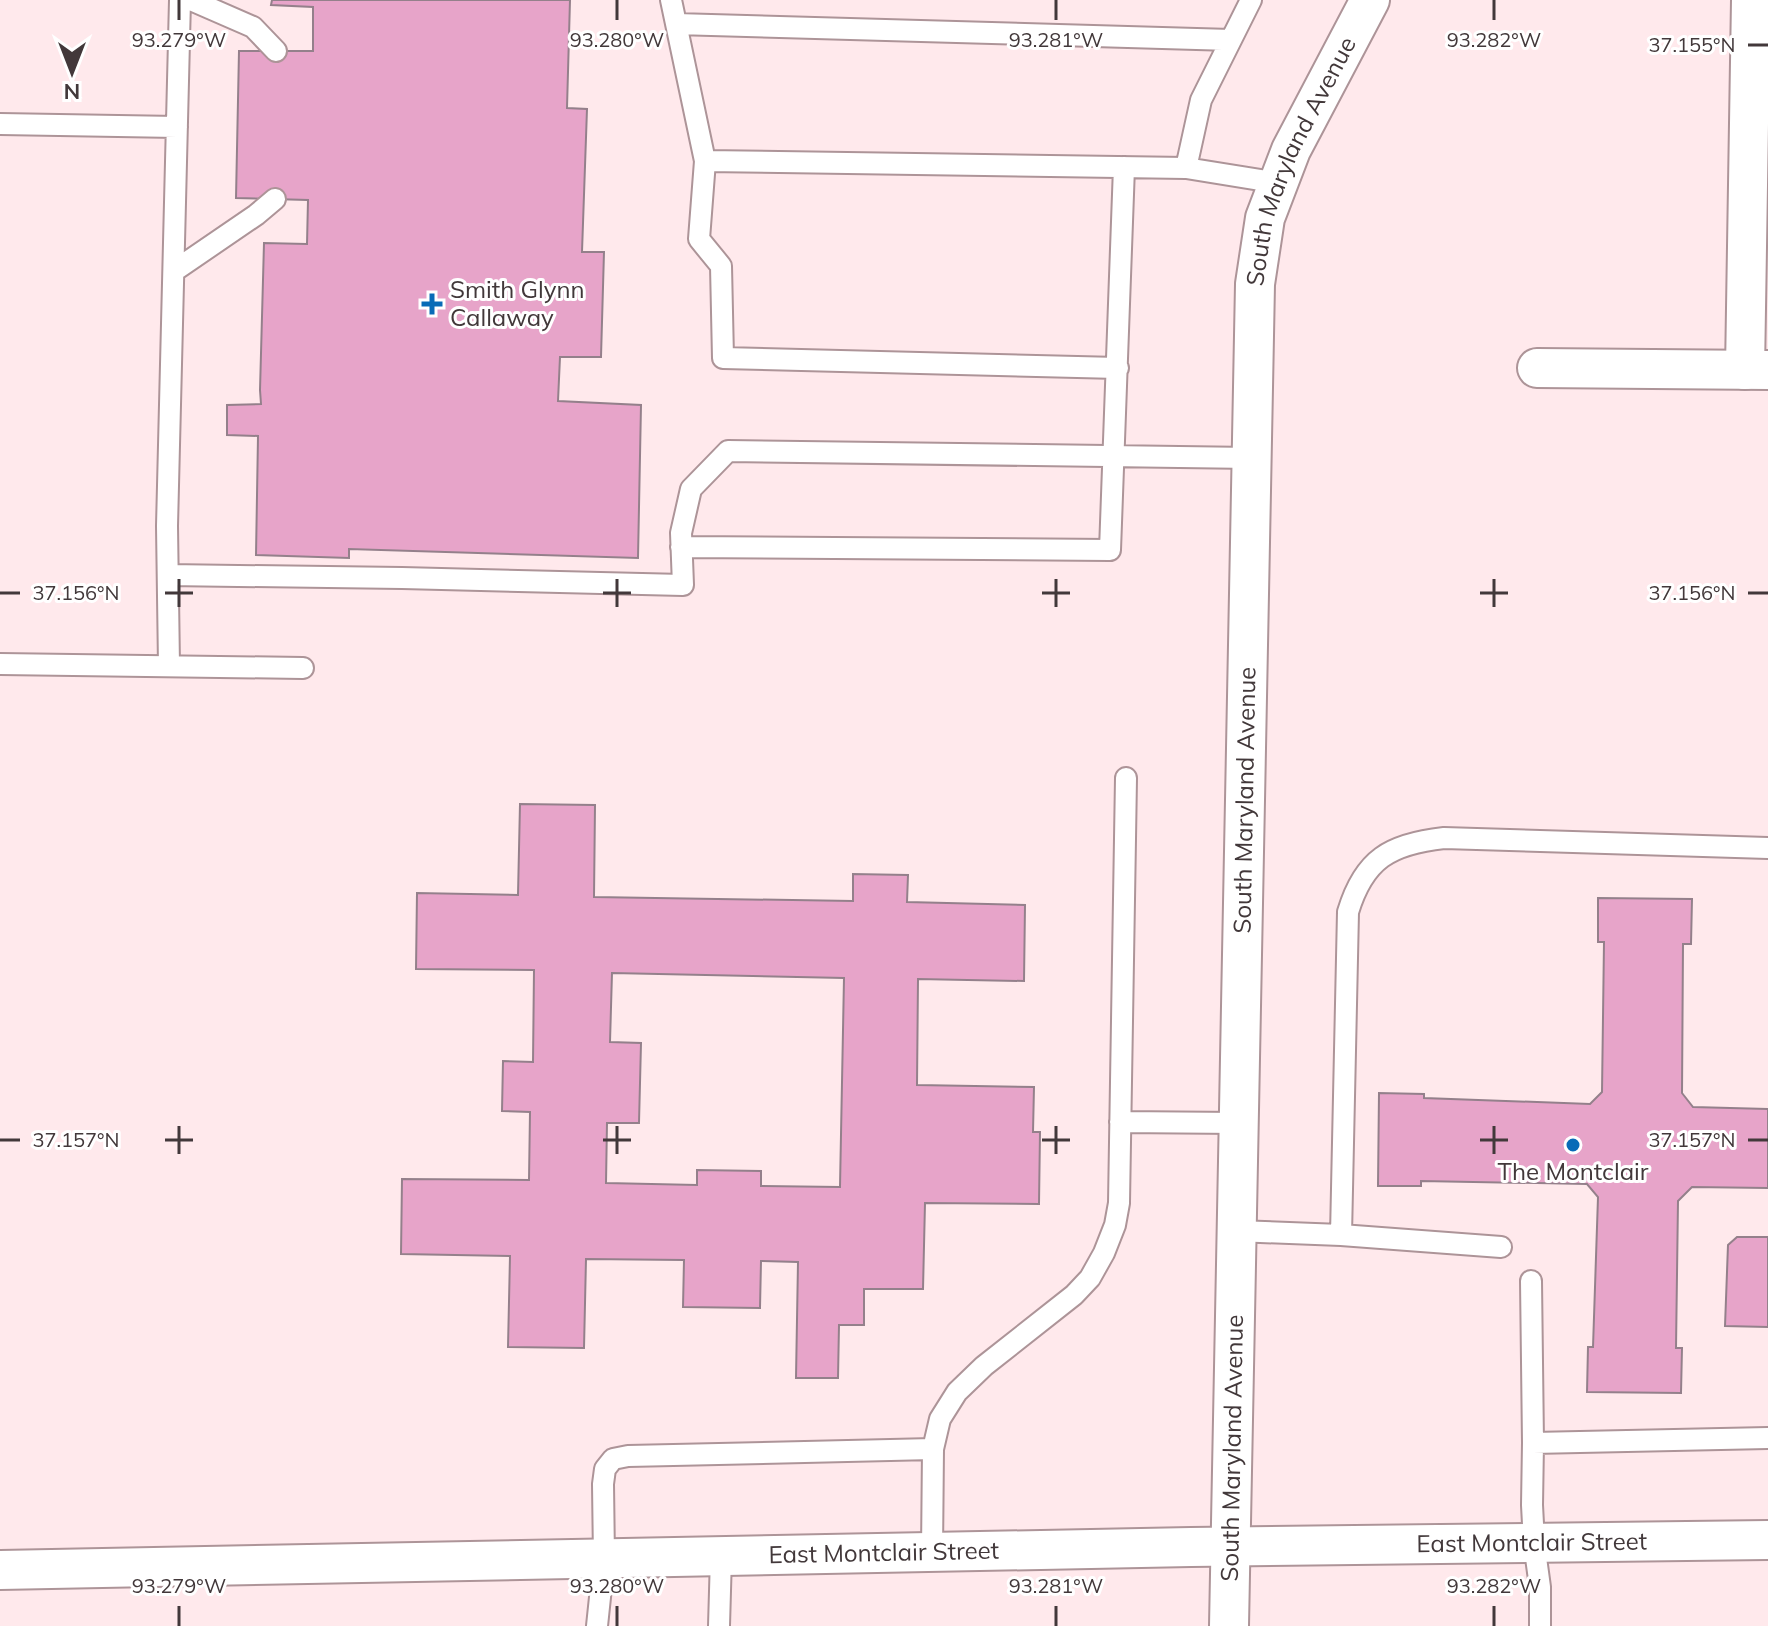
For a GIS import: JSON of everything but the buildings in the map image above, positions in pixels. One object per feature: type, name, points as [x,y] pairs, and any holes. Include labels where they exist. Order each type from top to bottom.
[{"type":"street","name":"South Maryland Avenue","points":[[1229,1626],[1255,284],[1265,218],[1291,150],[1370,0]]},
{"type":"street","points":[[1537,368],[1756,370],[1751,0]]},
{"type":"street","name":"East Montclair Street","points":[[0,1570],[1230,1546],[1768,1540]]},
{"type":"lane","points":[[169,666],[167,526],[180,0]]},
{"type":"lane","points":[[191,0],[253,27],[276,51]]},
{"type":"lane","points":[[671,0],[705,161],[699,239],[721,266],[723,358],[1118,368]]},
{"type":"lane","points":[[1186,168],[1201,100],[1251,0]]},
{"type":"lane","points":[[676,24],[1231,40]]},
{"type":"lane","points":[[0,124],[177,127]]},
{"type":"lane","points":[[705,161],[1186,168],[1279,183]]},
{"type":"lane","points":[[681,547],[1110,550],[1124,167]]},
{"type":"lane","points":[[174,271],[275,199]]},
{"type":"lane","points":[[168,575],[683,585],[681,533],[691,489],[728,451],[1252,458]]},
{"type":"lane","points":[[0,664],[303,668]]},
{"type":"lane","points":[[932,1552],[933,1449],[940,1419],[957,1392],[984,1366],[1074,1295],[1090,1278],[1115,1225],[1119,1203],[1126,778]]},
{"type":"lane","points":[[1341,1235],[1348,912],[1354,890],[1368,868],[1392,849],[1416,841],[1444,838],[1768,848]]},
{"type":"lane","points":[[1120,1122],[1239,1123]]},
{"type":"lane","points":[[1236,1231],[1501,1247]]},
{"type":"lane","points":[[1531,1281],[1534,1543],[1540,1587],[1540,1626]]},
{"type":"lane","points":[[1533,1443],[1768,1438]]},
{"type":"lane","points":[[597,1626],[604,1559],[603,1484],[605,1469],[613,1459],[628,1456],[933,1449]]},
{"type":"lane","points":[[719,1626],[721,1556]]},
{"type":"place","name":"Smith Glynn Callaway","points":[[432,304]]},
{"type":"place","name":"The Montclair","points":[[1573,1145]]}]
